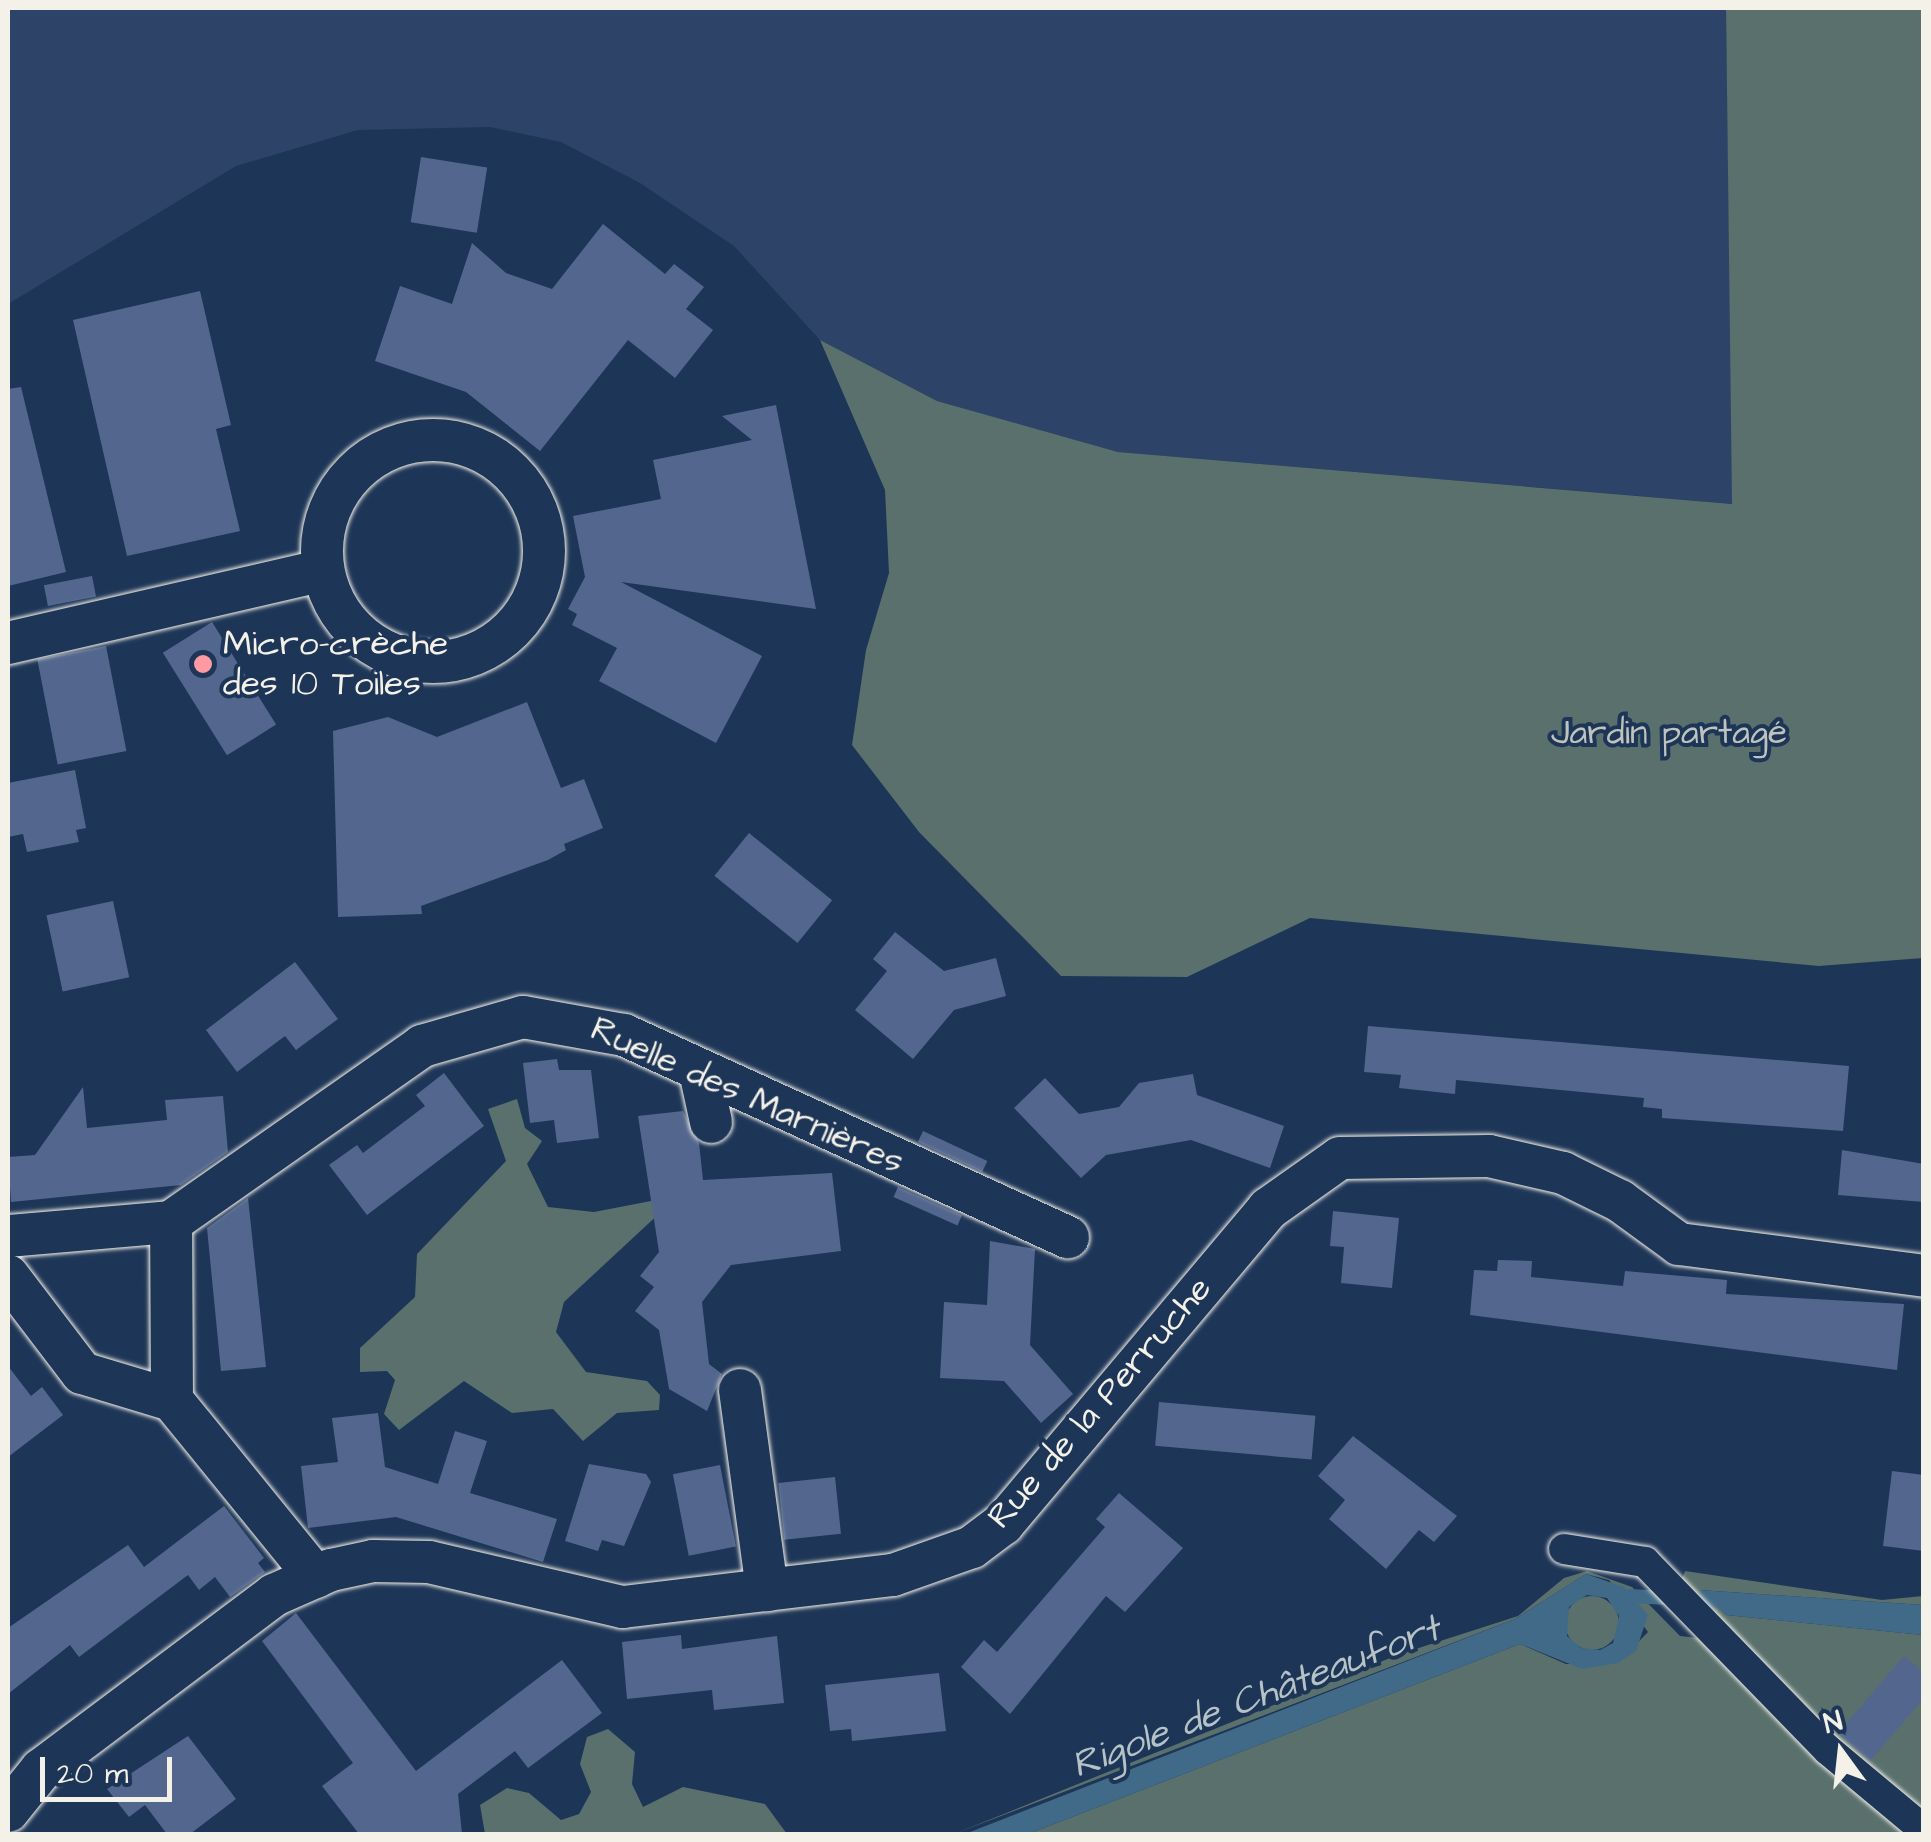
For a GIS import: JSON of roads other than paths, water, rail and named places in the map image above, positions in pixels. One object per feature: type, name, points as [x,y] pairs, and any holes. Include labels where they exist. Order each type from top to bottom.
[{"type":"street","points":[[422,440],[492,456],[538,511],[545,547],[540,584],[498,642],[428,662],[392,655],[360,636],[336,606],[323,570],[334,499],[386,449],[422,440]]},
{"type":"street","points":[[8,644],[323,570]]},
{"type":"street","name":"Ruelle des Marnières","points":[[171,1222],[422,1046],[478,1024],[568,1019],[624,1035],[701,1076],[1068,1237]]},
{"type":"street","points":[[701,1076],[711,1122]]},
{"type":"street","name":"Rue de la Perruche","points":[[8,1811],[41,1770],[274,1595],[316,1576],[373,1560],[429,1562],[623,1607],[893,1575],[972,1547],[1003,1524],[1268,1210],[1340,1158],[1489,1156],[1564,1173],[1620,1200],[1679,1244],[1924,1276]]},
{"type":"street","points":[[8,1236],[171,1222],[172,1400]]},
{"type":"street","points":[[8,1276],[22,1324],[82,1372],[172,1400],[316,1576]]},
{"type":"street","points":[[740,1390],[767,1590]]},
{"type":"street","points":[[1564,1549],[1650,1570],[1828,1750],[1924,1830]]},
{"type":"waterway","name":"Rigole de Châteaufort","points":[[1629,1596],[1726,1601]]},
{"type":"place","name":"Micro-crèche des 10 Toiles","points":[[203,664]]},
{"type":"park label","name":"Jardin partagé","points":[[1669,733]]}]
